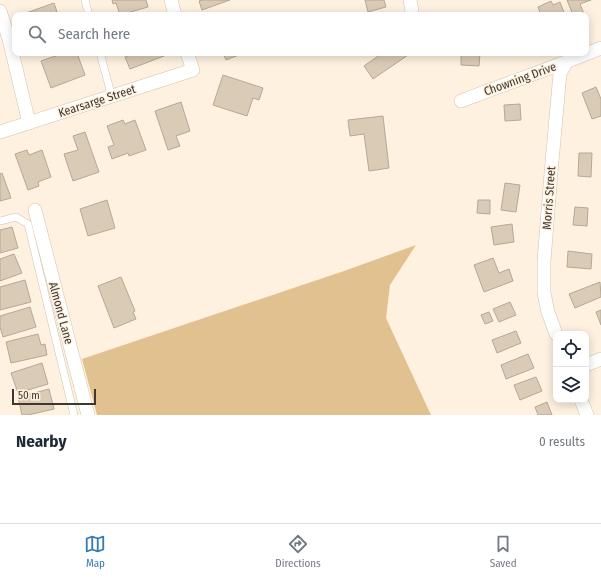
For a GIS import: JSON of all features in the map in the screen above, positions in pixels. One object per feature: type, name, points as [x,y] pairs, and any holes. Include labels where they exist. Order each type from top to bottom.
[{"type":"street","points":[[171,0],[174,12]]},
{"type":"street","points":[[0,11],[5,41],[28,123]]},
{"type":"street","name":"Chowning Drive","points":[[589,53],[601,48]]},
{"type":"street","name":"Kearsarge Street","points":[[0,132],[193,70],[189,56]]},
{"type":"street","name":"Chowning Drive","points":[[461,101],[506,83],[582,56]]},
{"type":"street","name":"Morris Street","points":[[555,331],[548,312],[544,293],[544,261],[560,73],[566,63]]},
{"type":"street","name":"Almond Lane","points":[[35,210],[88,415]]},
{"type":"street","points":[[589,364],[601,360]]},
{"type":"street","points":[[582,403],[587,415]]},
{"type":"lane","points":[[85,0],[88,12]]},
{"type":"lane","points":[[101,56],[111,97]]},
{"type":"lane","points":[[0,221],[16,216],[28,224],[74,415]]},
{"type":"shaded area","points":[[416,245],[390,285],[386,318],[431,415],[97,415],[82,359],[344,271]]},
{"type":"building","points":[[112,0],[146,0],[148,7],[130,12],[119,12],[116,3],[113,4]]},
{"type":"building","points":[[230,0],[202,10],[199,1]]},
{"type":"building","points":[[365,0],[384,0],[386,7],[368,12]]},
{"type":"building","points":[[567,0],[591,0],[580,4],[583,12],[572,12]]},
{"type":"building","points":[[551,1],[553,5],[560,2],[564,12],[540,12],[538,7]]},
{"type":"building","points":[[54,3],[57,12],[29,12]]},
{"type":"building","points":[[55,56],[78,56],[85,75],[51,88],[41,61]]},
{"type":"building","points":[[127,56],[164,56],[130,69],[125,57]]},
{"type":"building","points":[[224,56],[236,56],[226,60]]},
{"type":"building","points":[[378,56],[407,56],[373,79],[364,66]]},
{"type":"building","points":[[461,56],[480,56],[479,66],[461,65]]},
{"type":"building","points":[[223,75],[263,88],[259,100],[253,98],[247,116],[213,105]]},
{"type":"building","points":[[596,87],[601,99],[601,116],[592,119],[582,93]]},
{"type":"building","points":[[181,102],[190,131],[176,136],[180,146],[168,150],[155,111]]},
{"type":"building","points":[[520,104],[521,120],[505,121],[504,105]]},
{"type":"building","points":[[383,116],[389,168],[369,171],[364,134],[350,136],[348,120]]},
{"type":"building","points":[[123,120],[125,124],[135,120],[146,150],[129,156],[128,153],[112,159],[108,147],[114,145],[107,126]]},
{"type":"building","points":[[85,132],[99,172],[73,181],[64,154],[78,150],[73,136]]},
{"type":"building","points":[[27,150],[29,155],[42,150],[51,177],[38,182],[39,186],[28,190],[15,154]]},
{"type":"building","points":[[579,153],[592,153],[591,177],[578,176]]},
{"type":"building","points":[[2,173],[11,198],[0,201],[0,174]]},
{"type":"building","points":[[505,183],[520,185],[516,212],[501,210]]},
{"type":"building","points":[[107,200],[115,228],[88,236],[80,209]]},
{"type":"building","points":[[478,200],[490,200],[490,214],[477,213]]},
{"type":"building","points":[[575,207],[588,208],[587,226],[573,225]]},
{"type":"building","points":[[512,224],[514,242],[494,245],[491,227]]},
{"type":"building","points":[[12,227],[18,248],[0,253],[0,230]]},
{"type":"building","points":[[568,251],[592,254],[591,269],[567,267]]},
{"type":"building","points":[[14,254],[22,273],[0,281],[0,259]]},
{"type":"building","points":[[493,258],[499,273],[509,269],[513,281],[484,292],[474,265]]},
{"type":"building","points":[[121,277],[135,311],[133,312],[136,319],[114,328],[98,286]]},
{"type":"building","points":[[25,280],[31,302],[0,310],[0,287]]},
{"type":"building","points":[[600,282],[601,297],[575,308],[569,294]]},
{"type":"building","points":[[510,302],[516,315],[499,322],[493,309]]},
{"type":"building","points":[[30,307],[36,327],[3,337],[0,327],[0,316]]},
{"type":"building","points":[[601,310],[601,325],[596,312]]},
{"type":"building","points":[[489,312],[493,321],[485,324],[481,315]]},
{"type":"building","points":[[516,331],[521,343],[497,353],[492,340]]},
{"type":"building","points":[[38,334],[41,345],[45,344],[47,355],[11,363],[6,342]]},
{"type":"building","points":[[528,354],[534,368],[506,379],[501,365]]},
{"type":"building","points":[[42,363],[48,384],[18,393],[11,373]]},
{"type":"building","points":[[536,377],[542,391],[520,400],[514,385]]},
{"type":"building","points":[[49,389],[54,409],[22,415],[18,397]]},
{"type":"building","points":[[547,402],[552,415],[538,415],[535,407]]}]
